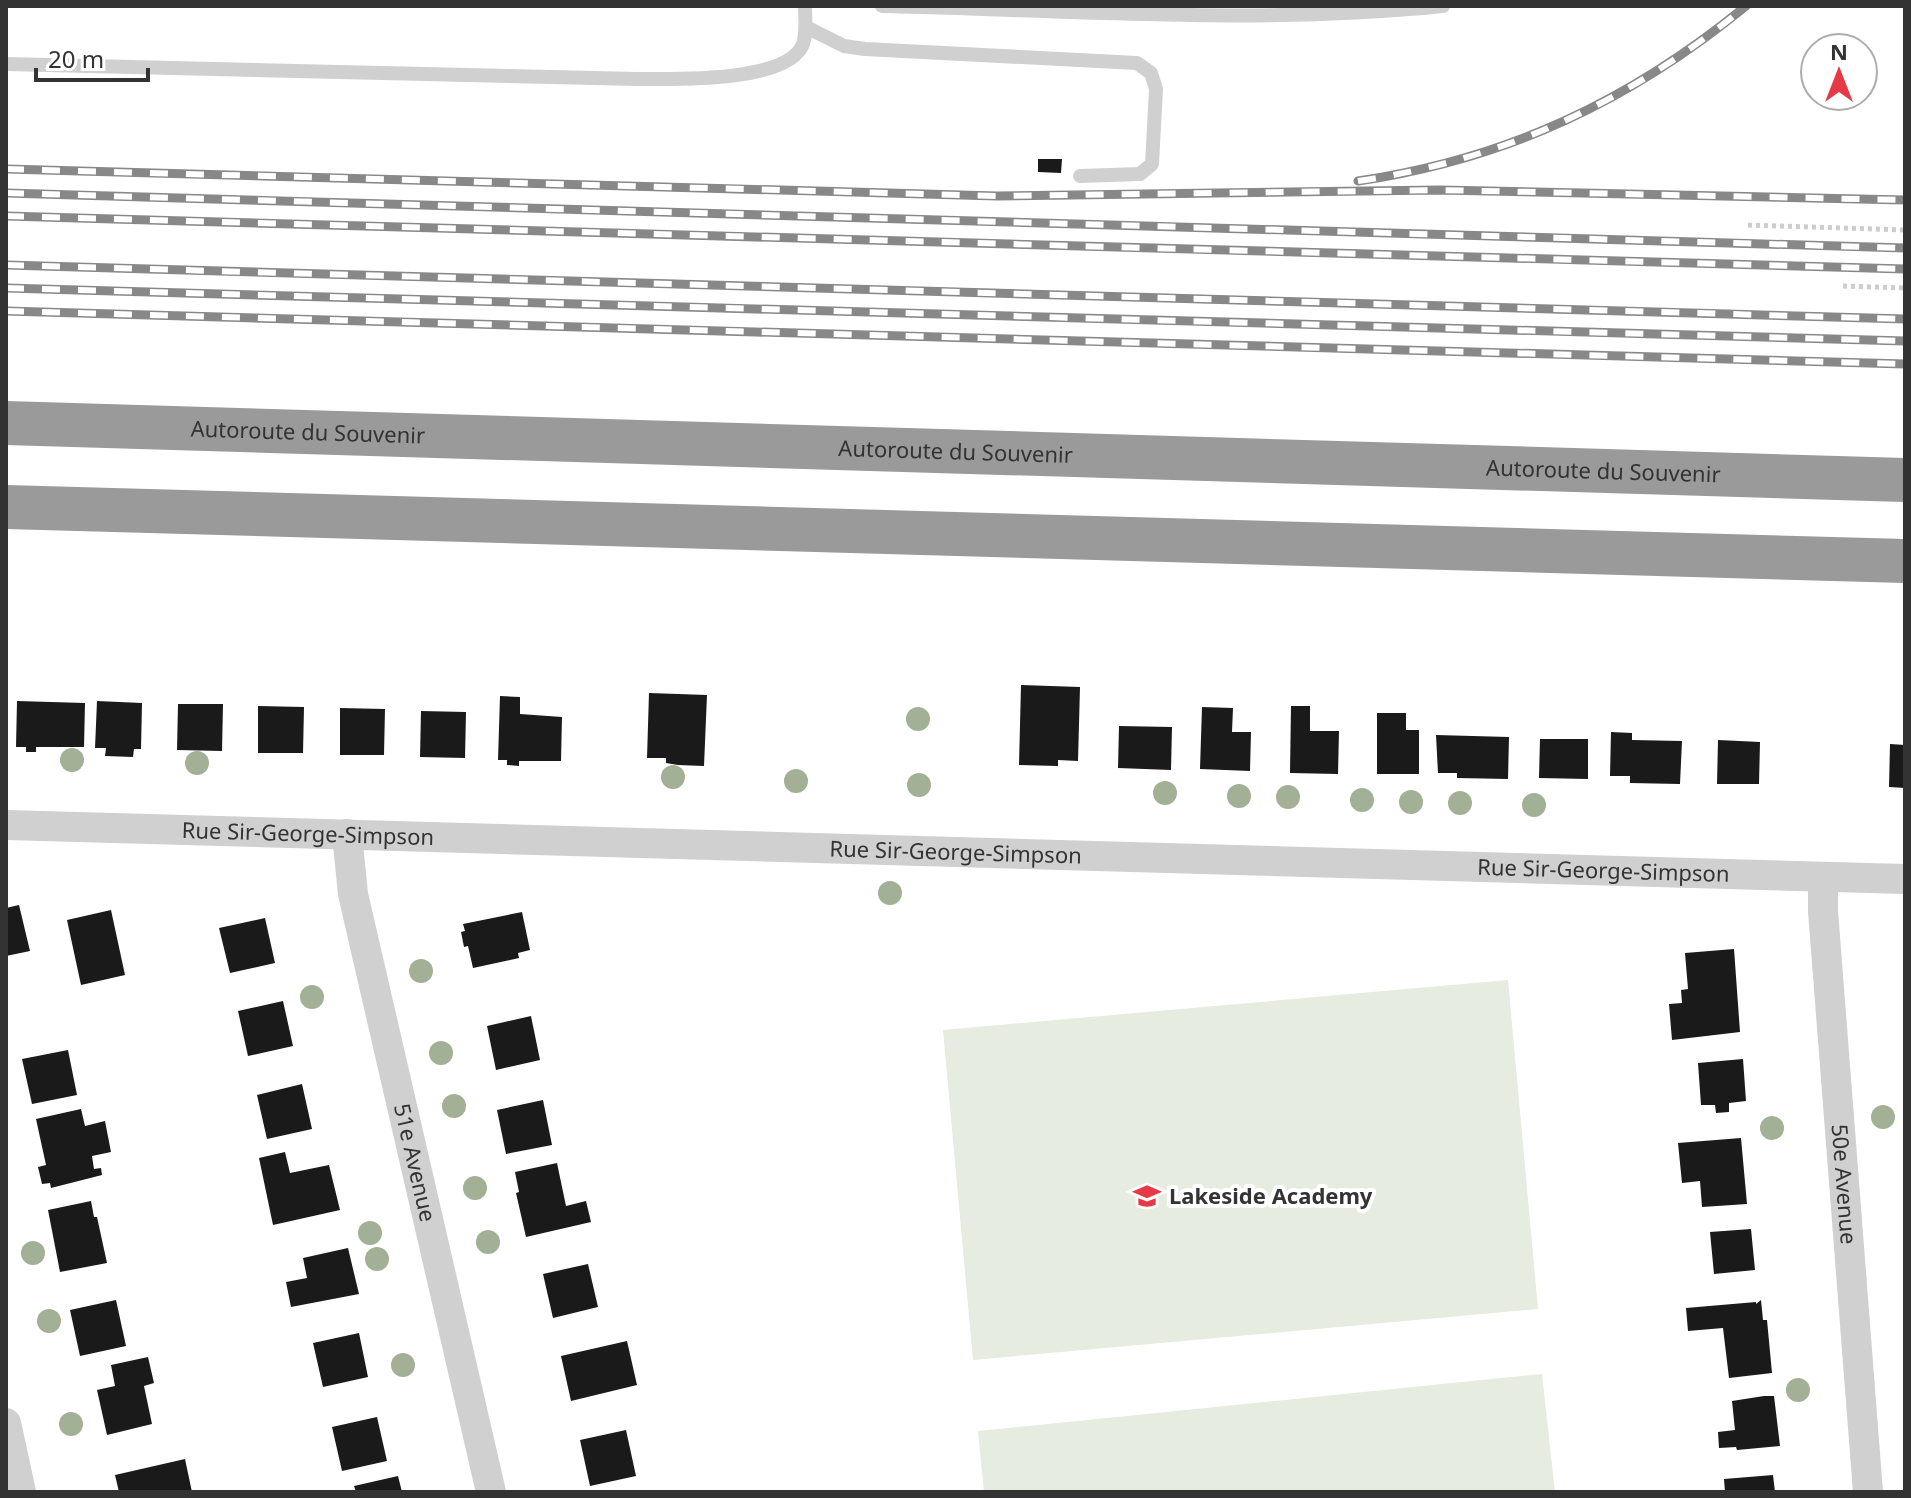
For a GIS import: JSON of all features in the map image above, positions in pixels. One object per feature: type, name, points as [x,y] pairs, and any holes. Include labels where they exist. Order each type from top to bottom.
[{"type":"highway","name":"Autoroute du Souvenir","points":[[6,423],[1905,480]]},
{"type":"highway","points":[[6,507],[1905,561]]},
{"type":"street","name":"Rue Sir-George-Simpson","points":[[6,825],[1905,879]]},
{"type":"street","name":"51e Avenue","points":[[347,834],[353,894],[491,1492]]},
{"type":"street","name":"50e Avenue","points":[[1823,877],[1823,911],[1868,1492]]},
{"type":"street","points":[[6,1423],[21,1492]]},
{"type":"lane","points":[[6,64],[622,79],[735,75],[770,68],[790,59],[803,45],[805,6]]},
{"type":"lane","points":[[882,6],[1123,16],[1269,16],[1443,6]]},
{"type":"lane","points":[[806,27],[844,46],[865,49],[1137,63],[1151,73],[1156,89],[1152,164],[1140,174],[1080,176]]},
{"type":"path","points":[[1748,225],[1905,230]]},
{"type":"path","points":[[1843,286],[1905,288]]},
{"type":"shaded area","points":[[1508,980],[1538,1309],[973,1360],[943,1030]]},
{"type":"shaded area","points":[[1542,1374],[1555,1492],[984,1492],[978,1431]]},
{"type":"building","points":[[1038,159],[1062,159],[1061,173],[1038,172]]},
{"type":"building","points":[[1021,685],[1080,687],[1078,761],[1058,760],[1058,766],[1019,765]]},
{"type":"building","points":[[649,693],[707,695],[704,766],[666,763],[666,758],[647,758]]},
{"type":"building","points":[[500,696],[520,697],[520,714],[562,717],[561,761],[519,761],[519,766],[507,765],[507,760],[498,760]]},
{"type":"building","points":[[17,701],[85,703],[84,747],[36,747],[36,752],[26,752],[26,747],[16,747]]},
{"type":"building","points":[[97,701],[142,703],[141,749],[134,749],[133,757],[105,756],[106,748],[95,748]]},
{"type":"building","points":[[178,704],[223,704],[222,751],[177,750]]},
{"type":"building","points":[[258,706],[304,707],[303,753],[258,753]]},
{"type":"building","points":[[1291,706],[1310,706],[1310,731],[1339,731],[1338,774],[1290,773]]},
{"type":"building","points":[[1202,707],[1233,708],[1232,732],[1251,732],[1250,771],[1200,769]]},
{"type":"building","points":[[340,708],[385,709],[384,755],[340,755]]},
{"type":"building","points":[[421,711],[466,712],[465,758],[420,757]]},
{"type":"building","points":[[1377,713],[1406,713],[1406,730],[1419,730],[1419,774],[1377,774]]},
{"type":"building","points":[[1119,726],[1172,727],[1171,770],[1118,768]]},
{"type":"building","points":[[1611,732],[1632,733],[1632,740],[1682,741],[1680,784],[1630,783],[1630,776],[1610,776]]},
{"type":"building","points":[[1436,735],[1509,737],[1508,779],[1457,778],[1457,773],[1438,773]]},
{"type":"building","points":[[1540,739],[1588,739],[1588,779],[1539,778]]},
{"type":"building","points":[[1718,740],[1760,742],[1759,784],[1717,784]]},
{"type":"building","points":[[1890,744],[1905,745],[1905,788],[1889,787]]},
{"type":"building","points":[[19,905],[30,951],[6,956],[6,908]]},
{"type":"building","points":[[111,910],[125,975],[81,985],[67,920]]},
{"type":"building","points":[[522,912],[530,950],[518,953],[519,958],[473,968],[468,946],[464,947],[463,924]]},
{"type":"building","points":[[265,918],[275,963],[230,973],[219,928]]},
{"type":"building","points":[[1734,949],[1740,1032],[1672,1040],[1669,1004],[1682,1003],[1681,990],[1688,989],[1685,953]]},
{"type":"building","points":[[283,1001],[293,1046],[248,1056],[238,1011]]},
{"type":"building","points":[[531,1016],[540,1060],[496,1070],[487,1026]]},
{"type":"building","points":[[68,1050],[77,1095],[32,1104],[22,1059]]},
{"type":"building","points":[[1743,1059],[1746,1101],[1729,1103],[1729,1112],[1716,1113],[1715,1105],[1701,1105],[1698,1063]]},
{"type":"building","points":[[302,1084],[312,1129],[267,1139],[257,1095]]},
{"type":"building","points":[[543,1100],[552,1145],[506,1154],[497,1110]]},
{"type":"building","points":[[81,1109],[85,1126],[105,1121],[111,1152],[92,1156],[94,1169],[101,1168],[102,1175],[51,1188],[50,1183],[42,1184],[38,1167],[46,1165],[36,1119]]},
{"type":"building","points":[[1741,1138],[1747,1204],[1702,1207],[1700,1181],[1682,1183],[1678,1143]]},
{"type":"building","points":[[285,1152],[290,1173],[329,1165],[340,1210],[273,1225],[259,1158]]},
{"type":"building","points":[[557,1163],[566,1206],[586,1201],[591,1222],[526,1237],[516,1193],[519,1192],[515,1172]]},
{"type":"building","points":[[91,1201],[107,1263],[60,1272],[48,1210]]},
{"type":"building","points":[[1751,1229],[1755,1270],[1714,1274],[1710,1232]]},
{"type":"building","points":[[348,1248],[359,1294],[291,1307],[286,1282],[307,1278],[303,1258]]},
{"type":"building","points":[[588,1264],[598,1307],[553,1318],[543,1274]]},
{"type":"building","points":[[116,1300],[126,1346],[80,1356],[70,1310]]},
{"type":"building","points":[[1761,1300],[1763,1320],[1767,1320],[1772,1373],[1729,1378],[1723,1328],[1688,1331],[1686,1308],[1756,1304]]},
{"type":"building","points":[[359,1333],[368,1377],[323,1387],[313,1343]]},
{"type":"building","points":[[627,1341],[637,1385],[571,1401],[561,1356]]},
{"type":"building","points":[[148,1357],[154,1383],[144,1386],[152,1424],[107,1435],[97,1390],[115,1386],[111,1365]]},
{"type":"building","points":[[1774,1396],[1780,1446],[1737,1450],[1736,1447],[1719,1448],[1718,1432],[1735,1430],[1732,1401]]},
{"type":"building","points":[[377,1417],[387,1461],[342,1471],[332,1427]]},
{"type":"building","points":[[626,1430],[636,1476],[590,1486],[580,1440]]},
{"type":"building","points":[[185,1459],[192,1492],[119,1492],[115,1475]]},
{"type":"building","points":[[1773,1475],[1775,1492],[1725,1492],[1724,1479]]},
{"type":"building","points":[[398,1476],[402,1492],[356,1492],[354,1486]]},
{"type":"railway","points":[[1358,181],[1465,158],[1564,121],[1657,70],[1746,6]]},
{"type":"railway","points":[[6,169],[997,196],[1439,190],[1905,200]]},
{"type":"railway","points":[[6,193],[1905,248]]},
{"type":"railway","points":[[6,216],[1905,269]]},
{"type":"railway","points":[[6,265],[1905,319]]},
{"type":"railway","points":[[6,288],[1905,341]]},
{"type":"railway","points":[[6,311],[1905,364]]},
{"type":"place","name":"Lakeside Academy","points":[[1147,1196]]}]
